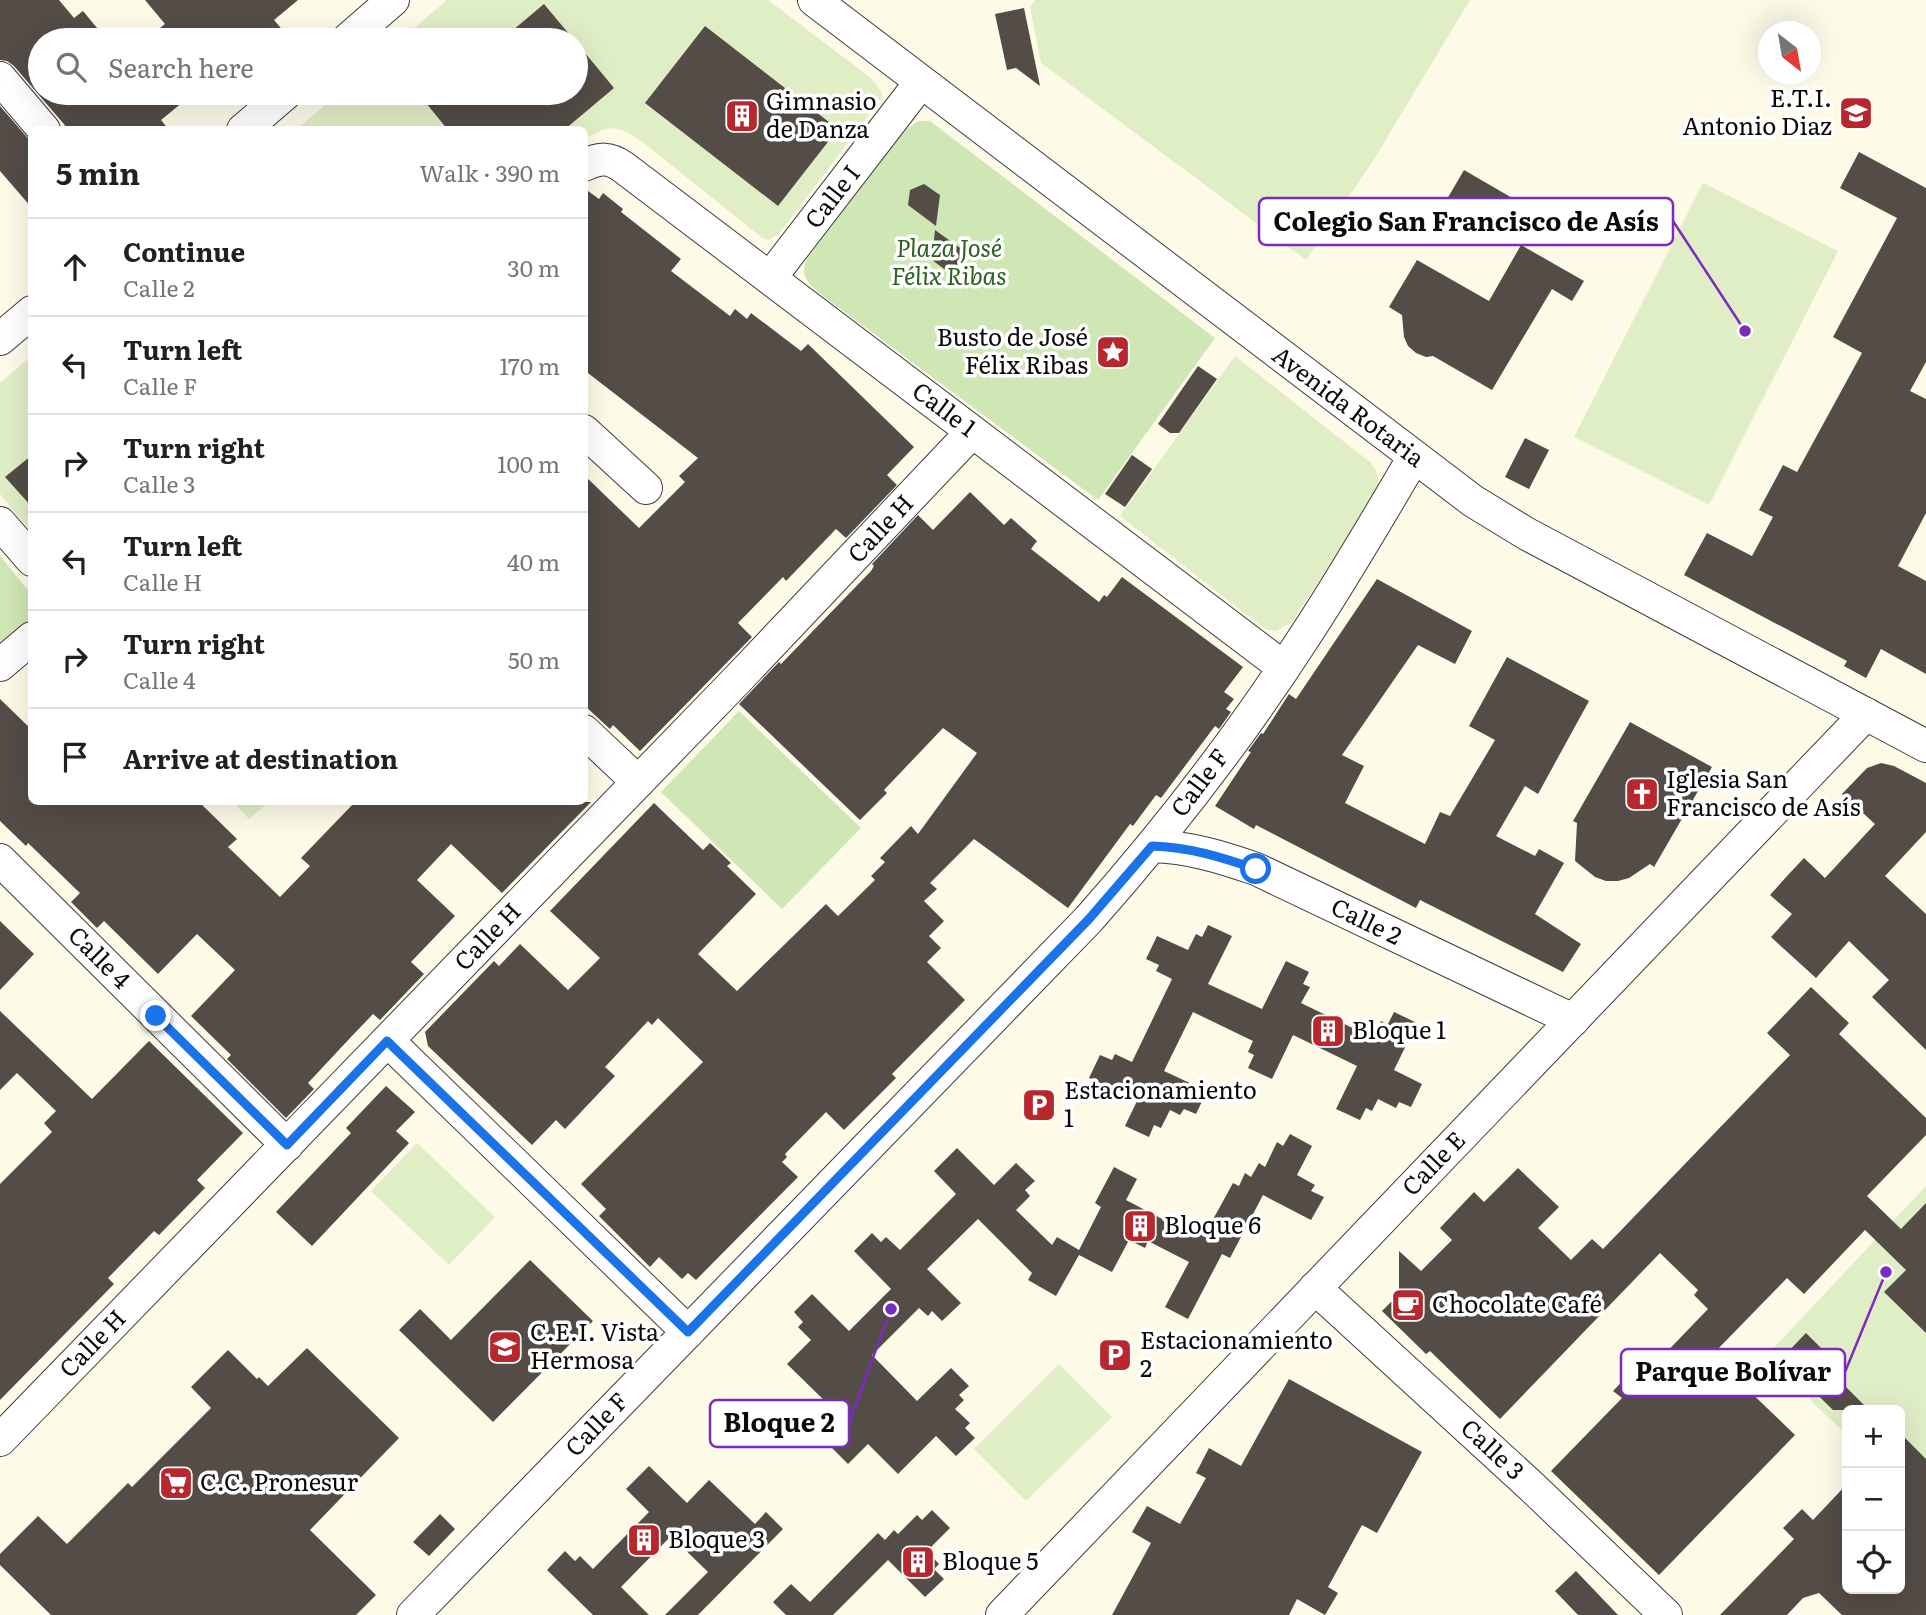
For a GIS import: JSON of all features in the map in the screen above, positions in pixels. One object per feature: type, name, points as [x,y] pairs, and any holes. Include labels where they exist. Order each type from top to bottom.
[{"type":"street","points":[[361,28],[393,0]]},
{"type":"street","name":"Avenida Rotaria","points":[[814,0],[1473,501],[1516,528],[1926,746]]},
{"type":"street","points":[[0,78],[41,126]]},
{"type":"street","name":"Calle I","points":[[770,278],[921,82]]},
{"type":"street","points":[[248,126],[272,105]]},
{"type":"street","name":"Calle 1","points":[[594,162],[610,159],[623,167],[1283,667]]},
{"type":"street","points":[[0,339],[28,315]]},
{"type":"street","name":"Calle H","points":[[0,1440],[638,782],[972,432]]},
{"type":"street","points":[[588,435],[646,488]]},
{"type":"street","name":"Calle F","points":[[414,1615],[1089,919],[1152,846],[1242,728],[1344,575],[1415,457]]},
{"type":"street","points":[[0,523],[28,555]]},
{"type":"street","points":[[0,665],[28,641]]},
{"type":"street","name":"Calle E","points":[[1002,1615],[1866,714]]},
{"type":"street","points":[[588,736],[638,782]]},
{"type":"street","name":"Calle 2","points":[[1152,846],[1208,852],[1256,869],[1573,1020]]},
{"type":"street","name":"Calle 4","points":[[0,860],[287,1145]]},
{"type":"street","points":[[387,1041],[688,1332]]},
{"type":"street","name":"Calle 3","points":[[1315,1288],[1532,1487],[1666,1615]]},
{"type":"green space","points":[[447,0],[768,0],[871,78],[882,93],[881,99],[779,234],[768,240],[640,140],[619,129],[606,129],[588,138],[588,126],[301,126],[325,105],[588,105],[588,28],[414,28]]},
{"type":"green space","points":[[1035,0],[1470,0],[1373,161],[1306,260],[1041,63],[1030,7]]},
{"type":"green space","name":"Plaza José Félix Ribas","points":[[919,121],[930,121],[1215,338],[1098,500],[819,293],[804,274],[807,259],[893,143]]},
{"type":"green space","points":[[1703,183],[1838,251],[1709,505],[1574,437]]},
{"type":"green space","points":[[1235,356],[1370,462],[1378,477],[1377,491],[1372,501],[1291,623],[1276,631],[1265,629],[1120,516]]},
{"type":"green space","points":[[28,359],[28,528],[0,494],[0,383]]},
{"type":"green space","points":[[0,556],[28,590],[28,624],[0,648]]},
{"type":"green space","points":[[739,711],[861,828],[782,909],[661,792]]},
{"type":"green space","points":[[236,805],[265,805],[249,819]]},
{"type":"green space","points":[[417,1143],[495,1217],[449,1265],[371,1191]]},
{"type":"green space","points":[[1926,1186],[1926,1510],[1905,1490],[1905,1405],[1842,1405],[1842,1430],[1765,1357]]},
{"type":"green space","points":[[1059,1364],[1112,1417],[1026,1501],[974,1449]]},
{"type":"building","points":[[0,0],[59,0],[74,18],[83,11],[97,28],[28,28],[28,82],[14,66],[0,60]]},
{"type":"building","points":[[145,0],[298,0],[274,20],[281,28],[160,28],[165,24]]},
{"type":"building","points":[[544,4],[564,28],[515,28]]},
{"type":"building","points":[[1024,8],[1040,86],[1016,68],[1007,70],[995,14]]},
{"type":"building","name":"Gimnasio de Danza","points":[[705,26],[838,129],[778,206],[645,103]]},
{"type":"building","points":[[588,57],[614,88],[569,126],[445,126],[428,105],[588,105]]},
{"type":"building","points":[[48,105],[179,105],[161,120],[166,126],[66,126]]},
{"type":"building","points":[[0,106],[28,138],[28,203],[0,171]]},
{"type":"building","points":[[1859,152],[1926,188],[1926,362],[1910,391],[1926,399],[1926,513],[1898,566],[1926,581],[1926,674],[1881,649],[1866,678],[1844,666],[1847,661],[1684,575],[1707,533],[1752,556],[1773,517],[1759,510],[1783,465],[1797,472],[1862,353],[1833,337],[1897,218],[1840,188]]},
{"type":"building","points":[[1464,170],[1533,210],[1512,246],[1443,206]]},
{"type":"building","points":[[924,184],[940,195],[936,226],[908,205],[910,190]]},
{"type":"building","points":[[588,191],[599,199],[603,193],[623,209],[621,212],[681,259],[671,271],[730,316],[735,309],[747,319],[751,313],[801,351],[808,344],[914,447],[887,475],[897,485],[846,538],[836,529],[786,581],[783,577],[738,623],[752,637],[640,751],[613,725],[610,729],[588,709],[588,479],[639,528],[685,482],[679,476],[698,458],[588,373]]},
{"type":"building","points":[[935,230],[963,250],[961,265],[947,271],[932,260]]},
{"type":"building","points":[[1521,245],[1584,281],[1572,301],[1552,289],[1492,390],[1433,356],[1426,357],[1416,353],[1408,346],[1404,337],[1402,315],[1389,307],[1417,260],[1489,301]]},
{"type":"building","points":[[1198,366],[1217,379],[1179,433],[1170,433],[1158,424]]},
{"type":"building","points":[[1525,438],[1549,450],[1529,489],[1505,477]]},
{"type":"building","points":[[1132,455],[1152,469],[1125,507],[1105,494]]},
{"type":"building","points":[[28,458],[28,503],[5,477]]},
{"type":"building","points":[[970,492],[1004,525],[1011,518],[1037,541],[1031,549],[1099,602],[1104,595],[1107,597],[1122,577],[1243,667],[1224,692],[1234,699],[1226,709],[1231,712],[1219,729],[1215,726],[1161,798],[1156,795],[1133,826],[1130,824],[1068,908],[974,839],[930,883],[937,889],[924,901],[944,921],[929,936],[941,948],[927,962],[965,1000],[892,1074],[896,1078],[844,1130],[826,1112],[785,1154],[787,1157],[782,1162],[798,1177],[696,1280],[688,1273],[682,1279],[659,1257],[650,1267],[599,1216],[606,1209],[581,1184],[703,1062],[658,1018],[652,1025],[648,1021],[605,1067],[615,1076],[565,1129],[556,1120],[532,1145],[428,1046],[425,1032],[494,961],[499,966],[520,944],[568,990],[600,958],[550,911],[654,803],[703,850],[710,843],[731,863],[727,866],[756,894],[698,954],[737,991],[826,904],[838,916],[875,880],[871,876],[885,862],[880,858],[911,826],[918,834],[977,753],[943,728],[884,790],[887,793],[860,820],[739,704],[871,571],[874,566],[872,564],[918,515],[933,530]]},
{"type":"building","points":[[1377,579],[1472,631],[1455,664],[1418,645],[1342,755],[1364,766],[1345,803],[1425,844],[1440,812],[1450,816],[1495,740],[1469,726],[1507,657],[1589,701],[1538,794],[1525,786],[1496,836],[1535,856],[1539,849],[1564,863],[1535,914],[1581,944],[1563,972],[1420,900],[1416,908],[1256,825],[1254,829],[1215,806],[1251,752],[1248,751],[1261,733],[1263,734],[1289,694],[1296,699]]},
{"type":"building","points":[[0,699],[28,726],[28,805],[202,805],[237,839],[228,847],[280,897],[310,866],[301,858],[352,805],[588,805],[588,802],[591,802],[502,893],[451,844],[417,880],[455,916],[411,962],[424,974],[380,1020],[373,1014],[308,1083],[314,1089],[286,1118],[227,1059],[231,1055],[191,1016],[235,970],[197,934],[158,974],[104,921],[97,928],[71,902],[80,893],[28,843],[26,846],[0,821]]},
{"type":"building","name":"Iglesia San Francisco de Asís","points":[[1630,722],[1712,767],[1654,867],[1650,864],[1629,878],[1606,881],[1595,877],[1575,861],[1577,823],[1573,821]]},
{"type":"building","points":[[1881,763],[1894,766],[1926,783],[1926,832],[1885,876],[1926,914],[1926,1050],[1872,997],[1889,980],[1849,941],[1816,978],[1771,937],[1792,914],[1770,895],[1788,875],[1804,858],[1825,878],[1875,824],[1842,794],[1867,768]]},
{"type":"building","points":[[0,921],[34,954],[0,990]]},
{"type":"building","name":"Bloque 1","points":[[1208,925],[1232,936],[1208,984],[1262,1009],[1286,961],[1309,972],[1303,984],[1310,987],[1301,1003],[1373,1038],[1381,1021],[1388,1024],[1394,1012],[1417,1023],[1394,1070],[1422,1084],[1411,1107],[1399,1102],[1396,1108],[1378,1099],[1372,1111],[1366,1108],[1360,1120],[1336,1109],[1357,1066],[1293,1035],[1272,1079],[1248,1068],[1254,1055],[1248,1052],[1253,1041],[1193,1012],[1164,1071],[1207,1091],[1196,1114],[1184,1109],[1180,1115],[1170,1110],[1161,1128],[1154,1125],[1149,1137],[1125,1126],[1137,1101],[1089,1078],[1100,1055],[1112,1060],[1115,1054],[1132,1062],[1172,979],[1156,971],[1159,965],[1146,959],[1157,936],[1188,950],[1196,934],[1202,937]]},
{"type":"building","points":[[1811,987],[1849,1023],[1839,1034],[1926,1118],[1926,1135],[1867,1196],[1901,1229],[1926,1203],[1926,1333],[1884,1292],[1906,1270],[1865,1230],[1804,1294],[1787,1278],[1712,1355],[1795,1435],[1659,1575],[1551,1471],[1622,1398],[1613,1391],[1645,1358],[1653,1366],[1708,1309],[1694,1295],[1698,1290],[1660,1253],[1500,1419],[1430,1351],[1426,1354],[1382,1311],[1399,1294],[1399,1251],[1421,1271],[1452,1240],[1440,1228],[1474,1192],[1484,1202],[1518,1168],[1559,1207],[1538,1228],[1571,1260],[1592,1239],[1603,1249],[1790,1055],[1767,1033]]},
{"type":"building","points":[[0,1011],[92,1099],[149,1041],[243,1133],[197,1180],[205,1188],[159,1235],[154,1231],[108,1278],[114,1284],[0,1400],[0,1184],[52,1132],[44,1123],[56,1111],[17,1073],[0,1090]]},
{"type":"building","points":[[386,1086],[415,1112],[396,1131],[409,1143],[312,1246],[276,1212],[351,1133],[346,1128]]},
{"type":"building","points":[[1290,1134],[1312,1146],[1297,1175],[1315,1185],[1311,1191],[1324,1197],[1311,1220],[1263,1195],[1230,1258],[1222,1254],[1188,1319],[1165,1307],[1189,1262],[1148,1241],[1145,1248],[1129,1240],[1112,1272],[1079,1255],[1056,1296],[1028,1280],[1032,1273],[978,1219],[927,1269],[961,1303],[942,1321],[932,1311],[928,1316],[919,1308],[872,1355],[917,1401],[951,1368],[969,1386],[959,1395],[964,1400],[955,1409],[970,1423],[965,1428],[975,1438],[956,1456],[936,1436],[898,1474],[868,1444],[848,1464],[810,1426],[830,1406],[787,1364],[811,1340],[798,1327],[803,1322],[794,1312],[812,1294],[849,1331],[891,1289],[854,1251],[872,1233],[881,1242],[886,1237],[900,1250],[956,1194],[934,1171],[957,1148],[994,1185],[1016,1163],[1035,1181],[1025,1190],[1030,1196],[1016,1210],[1052,1245],[1057,1237],[1079,1250],[1101,1207],[1095,1203],[1114,1167],[1137,1179],[1126,1200],[1185,1231],[1188,1225],[1205,1234],[1233,1183],[1239,1186],[1245,1173],[1251,1177],[1259,1163],[1265,1167],[1277,1142],[1283,1146]]},
{"type":"building","name":"C.E.I. Vista Hermosa","points":[[530,1260],[593,1321],[493,1422],[399,1330],[420,1309],[451,1340]]},
{"type":"building","points":[[1806,1333],[1841,1368],[1834,1375],[1864,1405],[1842,1405],[1842,1410],[1833,1410],[1781,1359]]},
{"type":"building","points":[[307,1348],[399,1438],[310,1530],[376,1595],[356,1615],[51,1615],[0,1565],[0,1554],[38,1516],[67,1544],[128,1483],[132,1487],[211,1408],[191,1387],[228,1350],[257,1379],[259,1377],[268,1386]]},
{"type":"building","points":[[1289,1379],[1422,1452],[1377,1533],[1362,1525],[1328,1587],[1338,1593],[1325,1615],[1297,1599],[1289,1615],[1112,1615],[1151,1543],[1132,1532],[1147,1506],[1180,1524],[1206,1478],[1196,1473],[1209,1448],[1241,1466]]},
{"type":"building","points":[[1905,1438],[1926,1459],[1926,1615],[1842,1615],[1819,1593],[1803,1598],[1787,1615],[1720,1615],[1794,1539],[1783,1528],[1802,1509],[1813,1520],[1842,1489],[1842,1594],[1905,1594]]},
{"type":"building","name":"Bloque 3","points":[[649,1466],[687,1503],[709,1480],[755,1524],[766,1512],[783,1529],[698,1615],[665,1615],[708,1572],[671,1536],[621,1587],[649,1615],[593,1615],[547,1570],[565,1551],[575,1561],[580,1556],[593,1569],[649,1512],[626,1489]]},
{"type":"building","name":"Bloque 5","points":[[932,1510],[950,1528],[927,1551],[939,1564],[934,1569],[944,1579],[925,1597],[888,1560],[833,1615],[786,1615],[773,1602],[791,1584],[810,1602],[878,1533],[885,1540],[894,1530],[898,1534],[917,1515],[922,1520]]},
{"type":"building","points":[[440,1514],[455,1529],[429,1556],[413,1542]]},
{"type":"building","points":[[1576,1571],[1618,1615],[1578,1615],[1555,1591]]},
{"type":"place","name":"E.T.I. Antonio Diaz","points":[[1856,113]]},
{"type":"place","name":"Gimnasio de Danza","points":[[742,116]]},
{"type":"place","name":"Colegio San Francisco de Asís","points":[[1745,331]]},
{"type":"place","name":"Busto de José Félix Ribas","points":[[1113,352]]},
{"type":"place","name":"Iglesia San Francisco de Asís","points":[[1642,794]]},
{"type":"place","name":"Bloque 1","points":[[1328,1031]]},
{"type":"place","name":"Estacionamiento 1","points":[[1039,1105]]},
{"type":"place","name":"Bloque 6","points":[[1140,1226]]},
{"type":"place","name":"Parque Bolívar","points":[[1886,1272]]},
{"type":"place","name":"Chocolate Café","points":[[1408,1305]]},
{"type":"place","name":"Bloque 2","points":[[891,1309]]},
{"type":"place","name":"C.E.I. Vista Hermosa","points":[[505,1347]]},
{"type":"place","name":"Estacionamiento 2","points":[[1115,1355]]},
{"type":"place","name":"C.C. Pronesur","points":[[176,1483]]},
{"type":"place","name":"Bloque 3","points":[[644,1540]]},
{"type":"place","name":"Bloque 5","points":[[918,1562]]},
{"type":"route","points":[[156,1016],[287,1145],[387,1041],[688,1332],[1089,919],[1152,846],[1208,852],[1256,869]]}]
